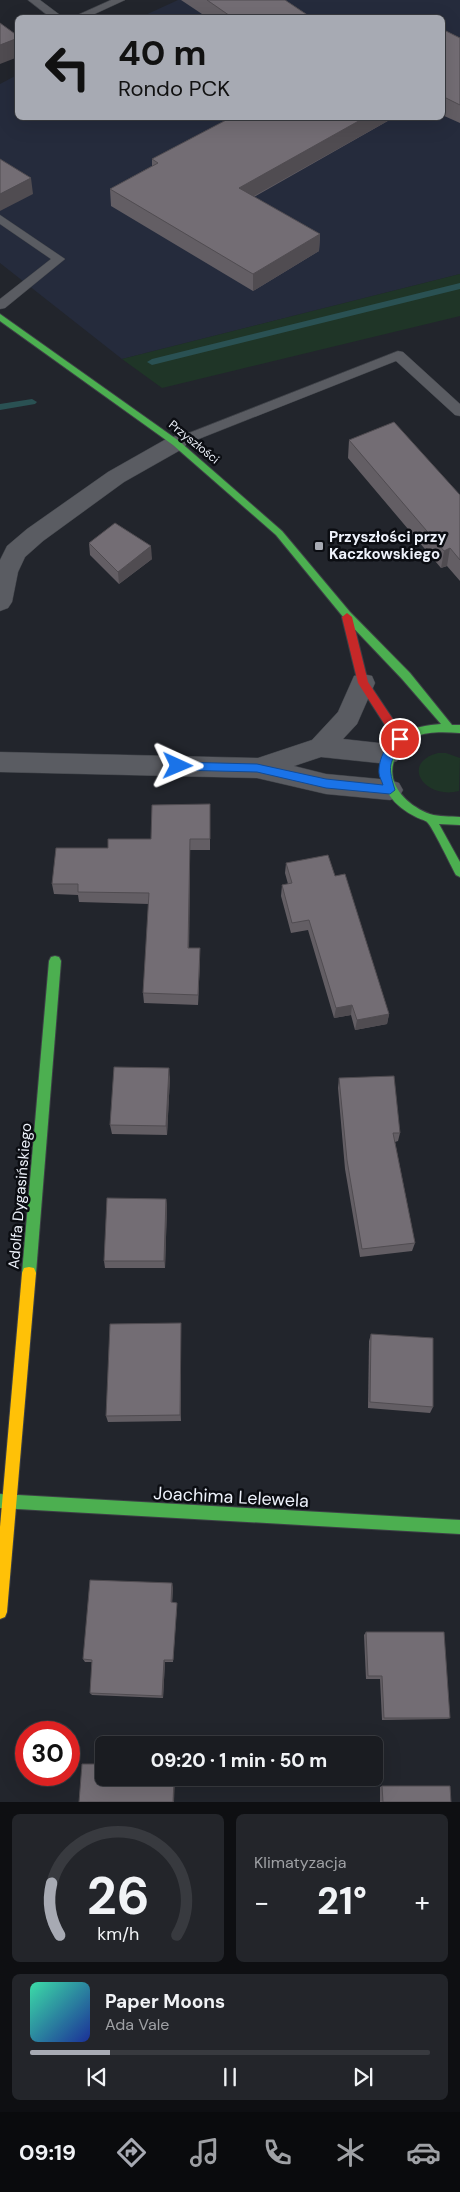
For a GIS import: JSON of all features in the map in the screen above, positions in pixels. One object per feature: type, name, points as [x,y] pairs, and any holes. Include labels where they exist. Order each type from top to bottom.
[{"type":"street","name":"Przyszłości","points":[[0,317],[176,443],[279,533],[347,615],[406,676],[448,726]]},
{"type":"street","points":[[0,602],[6,572],[15,552],[35,535],[116,476],[176,443]]},
{"type":"street","points":[[347,615],[363,683],[394,747]]},
{"type":"street","points":[[321,747],[348,717],[363,683]]},
{"type":"street","points":[[460,729],[448,726],[421,728],[394,747],[384,773],[390,790],[407,808],[431,819],[460,820]]},
{"type":"street","points":[[257,768],[321,747],[394,747]]},
{"type":"street","points":[[0,762],[257,768],[326,784],[390,790]]},
{"type":"street","points":[[431,819],[460,872]]},
{"type":"street","name":"Adolfa Dygasińskiego","points":[[0,1612],[5,1502],[55,961]]},
{"type":"street","name":"Joachima Lelewela","points":[[5,1502],[460,1526]]},
{"type":"lane","points":[[33,0],[55,15]]},
{"type":"lane","points":[[83,15],[120,0]]},
{"type":"lane","points":[[0,219],[59,259],[0,305]]},
{"type":"lane","points":[[176,443],[398,356],[460,412]]},
{"type":"shaded area","points":[[178,0],[460,0],[460,274],[122,359],[0,263],[0,84],[15,76],[15,120],[445,120],[445,15],[145,15]]},
{"type":"green space","points":[[460,274],[460,316],[162,388],[122,359]]},
{"type":"green space","points":[[438,753],[446,753],[460,758],[459,791],[446,792],[436,790],[427,786],[421,779],[419,772],[420,764]]},
{"type":"building","points":[[207,0],[285,0],[308,15],[229,15]]},
{"type":"building","points":[[0,23],[15,34],[15,39],[0,45]]},
{"type":"building","points":[[445,30],[460,38],[460,105],[445,98]]},
{"type":"building","points":[[226,120],[360,120],[239,188],[320,234],[253,274],[110,189],[158,163],[152,159]]},
{"type":"building","points":[[0,159],[31,178],[0,194]]},
{"type":"building","points":[[394,422],[460,495],[460,560],[450,548],[444,551],[349,440]]},
{"type":"building","points":[[115,523],[151,546],[118,572],[89,543]]},
{"type":"building","points":[[210,804],[210,839],[190,839],[188,948],[200,948],[198,995],[143,993],[149,893],[78,892],[78,884],[52,884],[56,848],[108,848],[108,839],[151,839],[152,805]]},
{"type":"building","points":[[328,855],[335,876],[345,874],[389,1014],[357,1020],[352,1005],[336,1008],[309,920],[292,923],[282,885],[292,883],[286,863]]},
{"type":"building","points":[[114,1067],[169,1068],[166,1126],[110,1125]]},
{"type":"building","points":[[394,1076],[400,1133],[393,1133],[415,1243],[362,1249],[347,1160],[339,1078]]},
{"type":"building","points":[[107,1198],[166,1199],[164,1261],[104,1261]]},
{"type":"building","points":[[181,1323],[180,1415],[106,1416],[110,1324]]},
{"type":"building","points":[[371,1334],[433,1338],[433,1407],[370,1402]]},
{"type":"building","points":[[90,1580],[172,1583],[171,1602],[177,1603],[173,1660],[164,1660],[162,1696],[90,1693],[92,1660],[83,1659]]},
{"type":"building","points":[[366,1632],[444,1632],[450,1718],[384,1718],[382,1676],[368,1676]]},
{"type":"building","points":[[82,1764],[95,1764],[95,1786],[174,1786],[173,1802],[79,1802]]},
{"type":"building","points":[[382,1786],[450,1786],[451,1802],[383,1802]]},
{"type":"waterway","points":[[152,362],[460,286]]},
{"type":"waterway","points":[[0,407],[32,402]]},
{"type":"traffic: fast","points":[[0,317],[176,443],[279,533],[347,615],[406,676],[448,726]]},
{"type":"traffic: fast","points":[[460,729],[431,729],[407,736],[392,753],[387,764],[386,774],[394,793],[401,801],[419,814],[429,818],[460,821]]},
{"type":"traffic: fast","points":[[431,819],[460,872]]},
{"type":"traffic: fast","points":[[29,1273],[55,961]]},
{"type":"traffic: fast","points":[[0,1501],[460,1527]]},
{"type":"traffic: slow","points":[[0,1612],[29,1273]]},
{"type":"traffic: jam","points":[[347,617],[363,683],[400,739]]},
{"type":"place","name":"Przyszłości przy Kaczkowskiego","points":[[319,546]]},
{"type":"route","points":[[178,766],[257,768],[326,784],[390,790],[384,773],[388,754],[400,739]]}]
